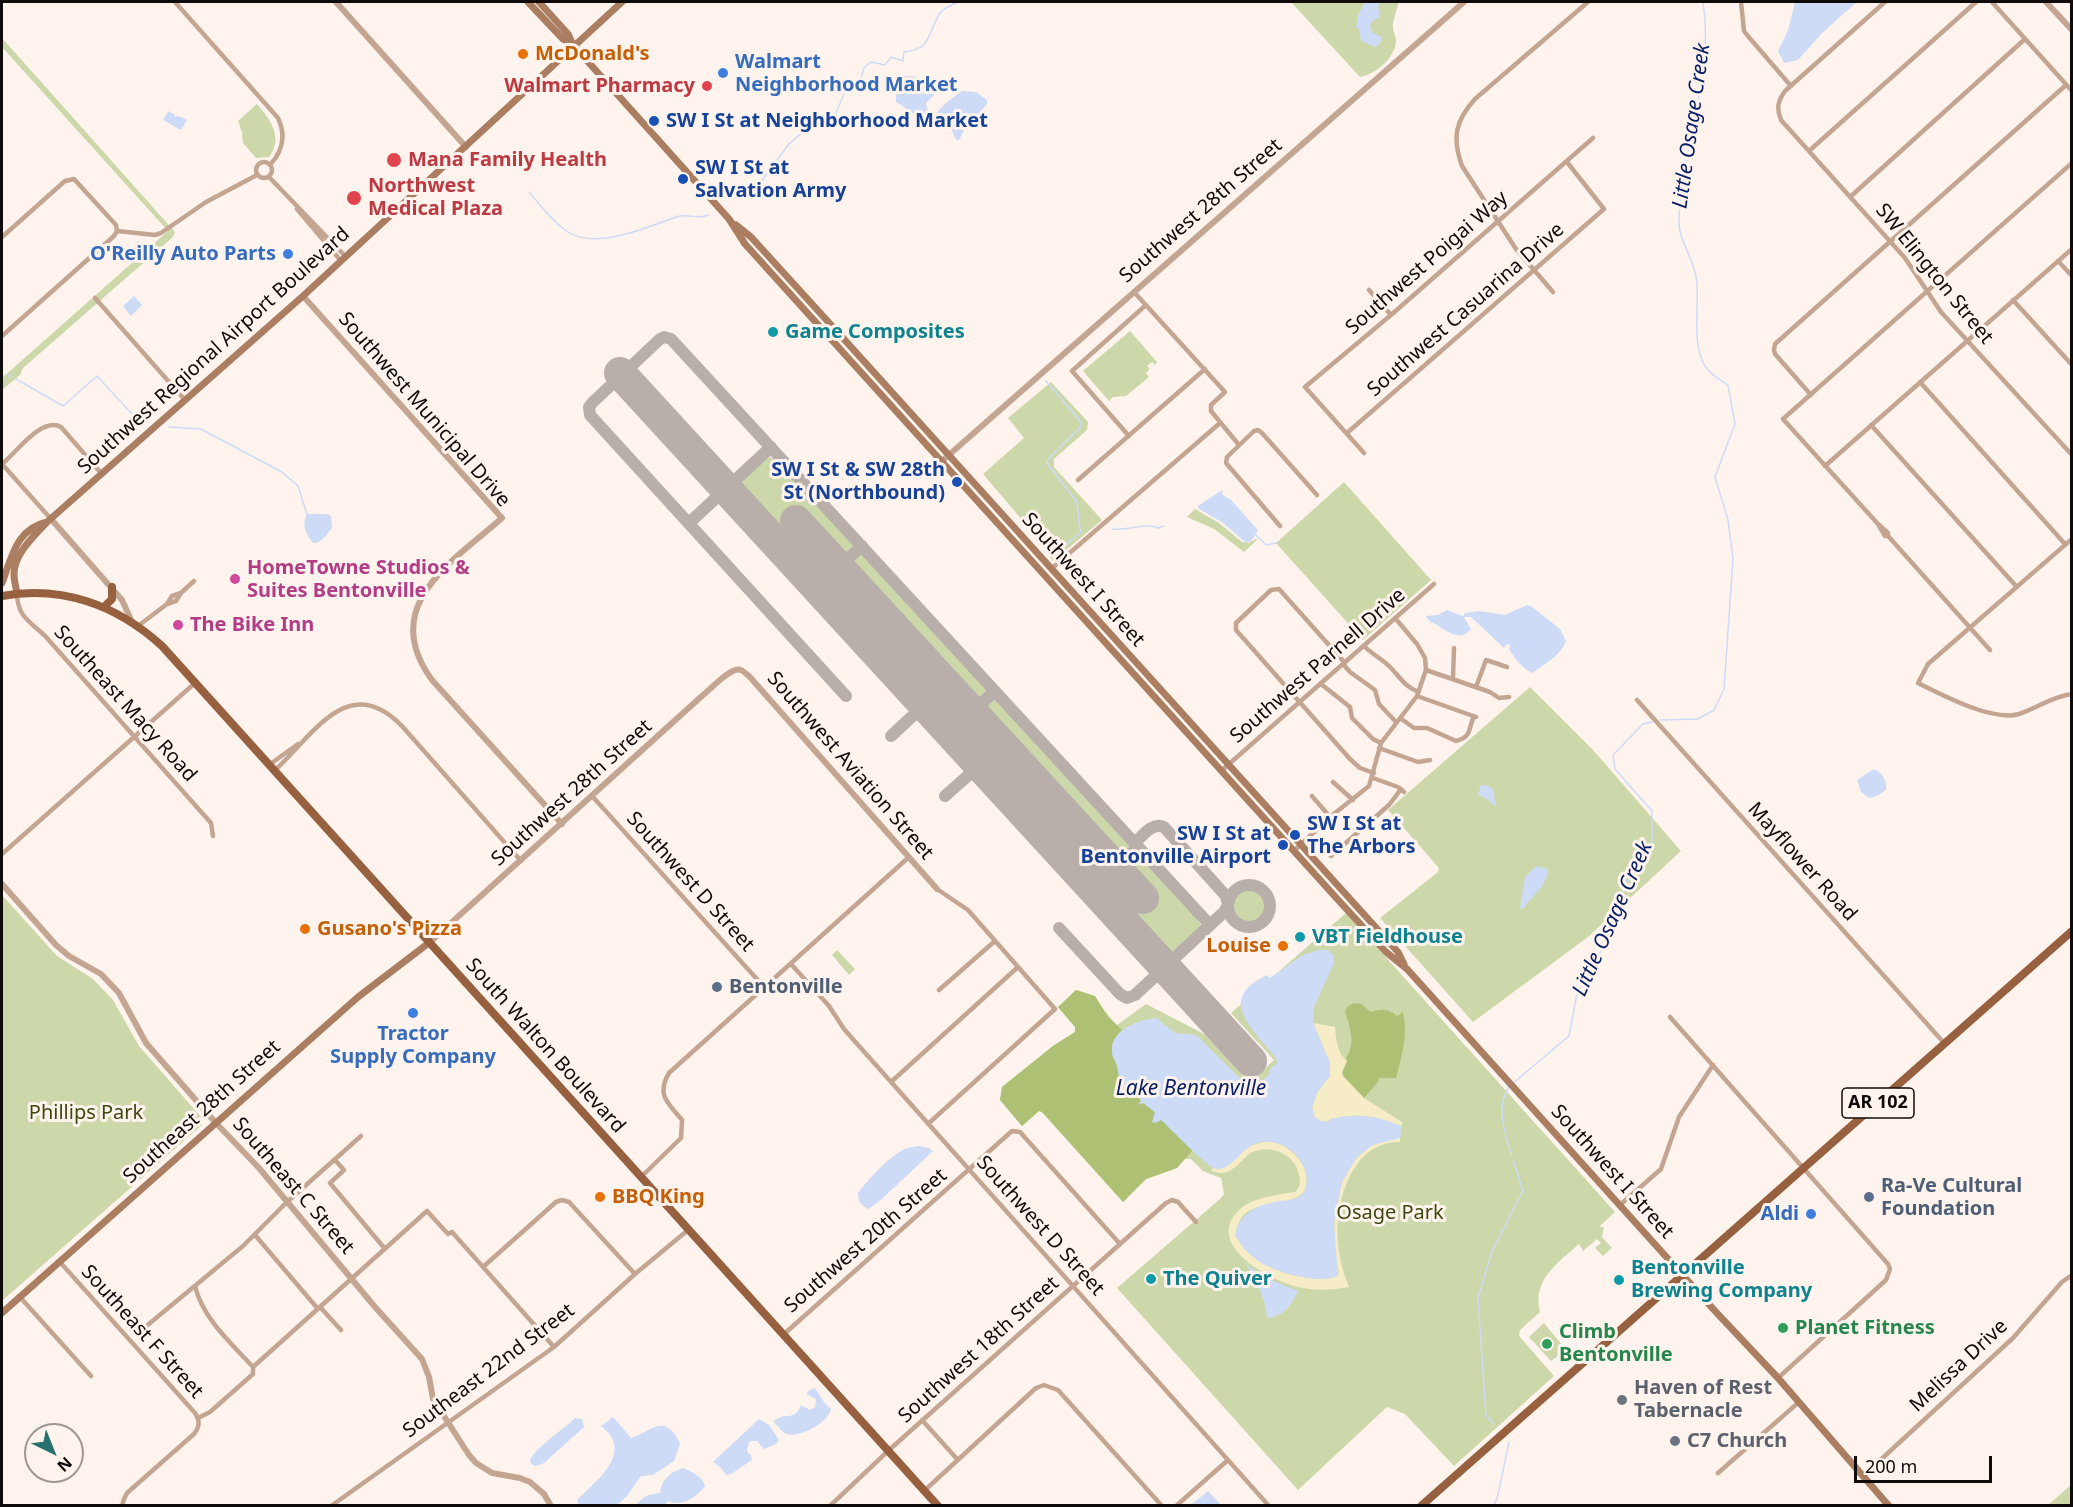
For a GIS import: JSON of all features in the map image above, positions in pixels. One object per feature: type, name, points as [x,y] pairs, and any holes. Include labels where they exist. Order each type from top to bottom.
[{"type":"main road","name":"Southwest I Street","points":[[528,2],[563,39],[573,45],[729,219],[745,244],[1051,569],[1228,765],[1297,848]]},
{"type":"main road","name":"Southwest I Street","points":[[539,2],[568,34],[573,45]]},
{"type":"main road","name":"Southwest Regional Airport Boulevard","points":[[17,594],[14,572],[18,559],[26,545],[49,520],[303,296],[622,2]]},
{"type":"main road","name":"Southwest I Street","points":[[945,458],[1221,771],[1398,952],[1407,969],[1778,1377],[1889,1506]]},
{"type":"main road","points":[[2,583],[9,558],[19,540],[34,525],[49,520]]},
{"type":"main road","points":[[104,607],[112,599],[112,587]]},
{"type":"main road","name":"South Walton Boulevard","points":[[2,596],[60,594],[104,607],[135,624],[162,646],[938,1506]]},
{"type":"main road","name":"AR 102","points":[[1421,1506],[2072,931]]},
{"type":"main road","name":"Southeast 28th Street","points":[[2,1313],[358,997],[430,942]]},
{"type":"street","points":[[175,2],[278,118],[282,130],[282,145],[280,153],[270,165]]},
{"type":"street","points":[[336,2],[466,147]]},
{"type":"street","name":"Southwest 28th Street","points":[[945,458],[1464,2]]},
{"type":"street","points":[[1553,292],[1497,222],[1462,166],[1456,151],[1456,136],[1464,111],[1475,99],[1588,2]]},
{"type":"street","points":[[1742,2],[1744,31],[1791,86],[1885,2]]},
{"type":"street","points":[[1809,151],[1976,2]]},
{"type":"street","points":[[1992,2],[2072,91]]},
{"type":"street","points":[[2046,2],[2072,30]]},
{"type":"street","points":[[1850,197],[2025,39]]},
{"type":"street","points":[[1811,394],[1775,354],[1776,344],[2066,85]]},
{"type":"street","name":"SW Elington Street","points":[[1791,86],[1779,99],[1777,109],[1781,120],[1905,258],[1941,312],[2070,451]]},
{"type":"street","name":"Southwest Poigai Way","points":[[1347,433],[1305,387],[1593,138]]},
{"type":"street","points":[[257,175],[256,168],[265,162],[270,165],[272,171],[269,177]]},
{"type":"street","name":"Southwest Casuarina Drive","points":[[1347,433],[1604,209],[1567,162]]},
{"type":"street","points":[[1990,650],[1888,536],[1885,536],[1878,525],[1784,419],[2072,162]]},
{"type":"street","points":[[257,175],[262,178],[269,177]]},
{"type":"street","points":[[117,231],[154,235],[161,233],[170,229],[206,202],[257,175]]},
{"type":"street","points":[[269,177],[343,259]]},
{"type":"street","points":[[2,237],[70,179],[74,179],[116,225],[117,231],[2,336]]},
{"type":"street","points":[[1825,466],[2072,249]]},
{"type":"street","points":[[2058,261],[2072,276]]},
{"type":"street","points":[[1369,290],[1391,315]]},
{"type":"street","points":[[1134,292],[1226,392],[1210,405],[1211,411],[1239,445]]},
{"type":"street","name":"Southwest Municipal Drive","points":[[303,296],[502,518],[429,584],[416,610],[413,633],[415,646],[419,659],[432,680],[562,825]]},
{"type":"street","points":[[95,298],[185,400]]},
{"type":"street","points":[[2013,300],[2072,365]]},
{"type":"street","points":[[1129,435],[1072,371],[1146,305]]},
{"type":"street","points":[[1078,480],[1204,369]]},
{"type":"street","points":[[1920,382],[2065,544]]},
{"type":"street","points":[[1051,569],[1220,423]]},
{"type":"street","points":[[101,473],[61,427],[52,424],[41,428],[2,464],[49,520],[112,587],[135,624],[167,604],[172,596],[181,593],[194,581]]},
{"type":"street","points":[[1871,425],[2016,586]]},
{"type":"street","points":[[1280,526],[1227,466],[1225,459],[1254,431],[1258,430],[1262,433],[1317,495]]},
{"type":"street","points":[[1347,433],[1364,453]]},
{"type":"street","points":[[2072,538],[1928,664],[1918,683],[1994,715],[2007,716],[2017,715],[2055,698],[2072,694]]},
{"type":"street","name":"Southwest Parnell Drive","points":[[1221,771],[1434,584]]},
{"type":"street","points":[[1330,856],[1403,791],[1355,764],[1236,630],[1238,620],[1271,590],[1279,589],[1350,672],[1375,690],[1379,704],[1398,720],[1414,728],[1427,728],[1456,741],[1468,735],[1475,717],[1417,694],[1402,683],[1389,667],[1371,654],[1364,645]]},
{"type":"street","name":"Southeast Macy Road","points":[[17,594],[21,614],[46,637],[211,823],[213,836]]},
{"type":"street","points":[[1297,848],[1330,817],[1369,786],[1380,745],[1417,694],[1426,670],[1425,658],[1395,618]]},
{"type":"street","points":[[1453,678],[1454,648]]},
{"type":"street","points":[[1476,687],[1486,660],[1507,667]]},
{"type":"street","name":"Southwest 28th Street","points":[[430,942],[736,669]]},
{"type":"street","name":"Southwest Aviation Street","points":[[736,669],[740,669],[749,676],[937,889]]},
{"type":"street","points":[[1426,670],[1495,694],[1499,698],[1509,697]]},
{"type":"street","points":[[2,854],[195,684]]},
{"type":"street","points":[[1321,684],[1350,707],[1351,716],[1380,745],[1418,762],[1430,760]]},
{"type":"street","name":"Mayflower Road","points":[[1637,700],[1945,1044]]},
{"type":"street","points":[[272,768],[330,717],[345,707],[365,704],[382,709],[402,726],[522,861]]},
{"type":"street","points":[[1334,782],[1353,800]]},
{"type":"street","points":[[1312,796],[1330,817]]},
{"type":"street","name":"Southwest D Street","points":[[593,797],[764,987]]},
{"type":"street","points":[[641,1177],[676,1146],[681,1138],[682,1120],[667,1101],[663,1091],[664,1081],[669,1073],[909,857]]},
{"type":"street","name":"Southeast C Street","points":[[2,884],[56,945],[69,956],[85,963],[101,975],[119,993],[146,1043],[259,1168],[351,1279],[422,1359],[429,1377],[433,1399],[476,1463],[492,1473],[530,1482],[544,1494],[551,1506]]},
{"type":"street","points":[[928,1124],[1055,1009],[968,910],[937,889]]},
{"type":"street","points":[[939,990],[995,941]]},
{"type":"street","name":"Southwest D Street","points":[[791,964],[829,1006],[844,1029],[1269,1506]]},
{"type":"street","points":[[891,1082],[1018,967]]},
{"type":"street","points":[[1670,1017],[1805,1167],[1884,1258],[1890,1269],[1886,1280],[1778,1377]]},
{"type":"street","points":[[1620,1205],[1661,1168],[1679,1117],[1713,1065]]},
{"type":"street","name":"Southwest 20th Street","points":[[783,1335],[1012,1131],[1020,1132],[1120,1244]]},
{"type":"street","points":[[138,1333],[255,1235],[287,1202],[361,1136]]},
{"type":"street","points":[[335,1160],[344,1170],[330,1183],[385,1249]]},
{"type":"street","points":[[483,1268],[556,1202],[562,1200],[568,1202],[635,1274]]},
{"type":"street","name":"Southwest 18th Street","points":[[830,1506],[922,1420],[1166,1203],[1172,1200],[1178,1202],[1196,1222]]},
{"type":"street","points":[[253,1367],[427,1211],[448,1234],[452,1233],[554,1347]]},
{"type":"street","name":"Southeast 22nd Street","points":[[331,1506],[554,1347],[688,1230]]},
{"type":"street","points":[[255,1235],[341,1330]]},
{"type":"street","name":"Southeast F Street","points":[[58,1261],[195,1413],[199,1421]]},
{"type":"street","name":"Melissa Drive","points":[[1863,1476],[2013,1338],[2062,1282],[2072,1275]]},
{"type":"street","points":[[122,1505],[127,1493],[194,1434],[199,1421],[253,1374],[253,1367],[209,1319],[195,1286]]},
{"type":"street","points":[[19,1296],[91,1376]]},
{"type":"street","points":[[924,1491],[1036,1388],[1044,1385],[1058,1390],[1162,1506]]},
{"type":"street","points":[[1718,1473],[1799,1402]]},
{"type":"street","points":[[922,1420],[957,1459]]},
{"type":"street","points":[[1176,1506],[1228,1460]]},
{"type":"green space","points":[[1291,2],[1399,2],[1393,24],[1396,41],[1394,49],[1382,65],[1372,73],[1360,77]]},
{"type":"green space","points":[[2,38],[175,232],[173,237],[23,368],[20,375],[2,390],[2,378],[168,231],[2,47]]},
{"type":"green space","points":[[257,104],[274,129],[275,143],[269,157],[256,158],[243,143],[238,121]]},
{"type":"green space","points":[[1130,331],[1157,362],[1155,365],[1152,362],[1147,366],[1150,369],[1146,373],[1149,377],[1126,396],[1113,397],[1109,401],[1083,371]]},
{"type":"green space","points":[[1051,382],[1088,422],[1087,430],[1054,459],[1054,467],[1102,520],[1053,561],[1050,558],[1051,554],[983,474],[1024,438],[1008,418]]},
{"type":"green space","points":[[770,457],[788,471],[1184,902],[1201,925],[1183,947],[1174,953],[1169,953],[1152,942],[742,496],[739,489],[748,474]]},
{"type":"green space","points":[[1344,482],[1431,580],[1363,640],[1276,543]]},
{"type":"green space","points":[[1195,509],[1219,523],[1242,542],[1249,543],[1257,540],[1244,552],[1214,529],[1187,517]]},
{"type":"green space","points":[[1530,687],[1593,750],[1681,851],[1588,937],[1473,1022],[1380,918],[1438,872],[1439,868],[1388,810]]},
{"type":"green space","points":[[1249,889],[1261,894],[1266,906],[1261,918],[1249,923],[1237,918],[1232,906],[1237,894]]},
{"type":"green space","name":"Phillips Park","points":[[2,895],[57,956],[93,979],[113,1000],[139,1046],[201,1117],[202,1125],[3,1300]]},
{"type":"green space","name":"Osage Park","points":[[1346,913],[1615,1212],[1599,1227],[1604,1227],[1602,1237],[1612,1248],[1603,1256],[1595,1248],[1601,1243],[1597,1239],[1583,1251],[1579,1244],[1555,1265],[1543,1281],[1540,1290],[1540,1312],[1520,1330],[1519,1336],[1554,1376],[1454,1466],[1405,1414],[1387,1407],[1298,1490],[1117,1288],[1220,1199],[1224,1194],[1221,1178],[1203,1171],[1191,1159],[1183,1159],[1177,1168],[1146,1179],[1123,1202],[1042,1112],[1039,1111],[1022,1126],[1000,1100],[1002,1087],[1053,1046],[1075,1032],[1075,1027],[1058,1007],[1076,990],[1095,996],[1100,1006],[1117,1025],[1146,1004],[1206,1035],[1250,1082],[1274,1060],[1231,1013]]},
{"type":"green space","points":[[837,950],[855,969],[849,975],[832,955]]},
{"type":"green space","points":[[1076,990],[1095,996],[1109,1018],[1122,1030],[1113,1045],[1114,1058],[1123,1088],[1118,1092],[1120,1094],[1123,1091],[1135,1091],[1142,1101],[1140,1104],[1143,1103],[1149,1107],[1193,1150],[1177,1168],[1146,1179],[1123,1202],[1042,1112],[1039,1111],[1022,1126],[1000,1100],[1002,1087],[1053,1046],[1075,1032],[1075,1027],[1058,1007]]},
{"type":"green space","points":[[1354,1003],[1361,1004],[1371,1012],[1385,1010],[1397,1016],[1403,1012],[1405,1029],[1404,1045],[1396,1078],[1379,1078],[1364,1098],[1343,1076],[1342,1072],[1351,1047],[1350,1029],[1345,1012],[1348,1006]]},
{"type":"green space","name":"Climb Bentonville","points":[[1544,1323],[1566,1350],[1551,1361],[1529,1337]]},
{"type":"green space","points":[[2071,1485],[2071,1505],[2048,1505]]},
{"type":"sand","points":[[1313,1023],[1335,1027],[1339,1050],[1347,1061],[1342,1072],[1343,1076],[1364,1098],[1402,1122],[1402,1126],[1366,1116],[1341,1117],[1330,1119],[1328,1122],[1320,1121],[1314,1116],[1312,1107],[1318,1091],[1330,1076],[1330,1063]]},
{"type":"sand","points":[[1400,1138],[1400,1142],[1383,1144],[1369,1152],[1358,1163],[1343,1193],[1338,1242],[1339,1254],[1349,1287],[1318,1290],[1298,1287],[1259,1270],[1235,1249],[1229,1237],[1230,1224],[1238,1211],[1257,1200],[1295,1192],[1300,1184],[1299,1175],[1297,1168],[1287,1156],[1281,1152],[1266,1149],[1251,1153],[1227,1172],[1211,1171],[1213,1168],[1217,1169],[1247,1148],[1266,1142],[1276,1143],[1297,1157],[1306,1175],[1307,1183],[1303,1193],[1287,1201],[1248,1211],[1242,1217],[1235,1235],[1249,1252],[1267,1265],[1300,1277],[1317,1278],[1339,1273],[1335,1220],[1341,1185],[1349,1169],[1359,1156],[1373,1145]]},
{"type":"water","points":[[1365,2],[1381,2],[1378,6],[1380,17],[1370,25],[1373,33],[1382,37],[1376,47],[1361,41],[1359,29],[1356,27],[1359,13]]},
{"type":"water","points":[[1795,2],[1857,2],[1822,33],[1798,60],[1784,63],[1778,51],[1788,30]]},
{"type":"water","points":[[903,77],[917,77],[924,81],[934,95],[926,103],[928,111],[924,114],[913,113],[896,102]]},
{"type":"water","points":[[962,91],[976,92],[987,100],[987,104],[964,130],[959,140],[956,140],[950,126],[938,128],[933,124],[936,114]]},
{"type":"water","points":[[168,111],[175,117],[187,120],[181,130],[163,120]]},
{"type":"water","points":[[134,296],[142,305],[131,316],[123,306]]},
{"type":"water","points":[[1222,490],[1223,495],[1231,500],[1258,530],[1251,542],[1245,542],[1223,523],[1199,509],[1198,506]]},
{"type":"water","points":[[307,514],[331,516],[332,528],[319,542],[313,543],[306,533],[304,522]]},
{"type":"water","points":[[1527,605],[1560,629],[1566,641],[1556,655],[1532,673],[1516,660],[1509,649],[1510,645],[1507,644],[1504,648],[1471,617],[1464,617],[1471,629],[1463,635],[1458,635],[1429,621],[1426,616],[1438,615],[1447,610],[1463,616],[1465,613],[1479,611],[1505,615]]},
{"type":"water","points":[[1874,769],[1884,778],[1886,790],[1869,798],[1861,792],[1857,780]]},
{"type":"water","points":[[1481,785],[1493,789],[1496,808],[1490,801],[1478,794]]},
{"type":"water","points":[[1536,866],[1548,869],[1545,881],[1523,909],[1520,908],[1525,877]]},
{"type":"water","name":"Lake Bentonville","points":[[1318,950],[1328,950],[1334,956],[1334,963],[1314,1007],[1313,1022],[1330,1063],[1330,1076],[1318,1091],[1312,1107],[1314,1116],[1320,1121],[1328,1122],[1330,1119],[1341,1117],[1366,1116],[1402,1126],[1400,1138],[1373,1145],[1357,1157],[1342,1182],[1334,1223],[1338,1276],[1320,1279],[1296,1276],[1264,1265],[1247,1252],[1235,1235],[1240,1221],[1251,1211],[1271,1202],[1296,1199],[1302,1195],[1307,1178],[1296,1154],[1280,1144],[1268,1141],[1249,1147],[1224,1168],[1212,1167],[1161,1120],[1152,1122],[1155,1112],[1143,1103],[1138,1105],[1141,1101],[1135,1091],[1123,1091],[1120,1096],[1115,1094],[1123,1088],[1123,1082],[1112,1052],[1112,1045],[1120,1032],[1134,1024],[1156,1018],[1175,1033],[1196,1035],[1252,1090],[1268,1076],[1271,1068],[1277,1064],[1276,1058],[1243,1015],[1241,1004],[1243,994],[1252,984],[1267,975],[1270,978],[1303,955]]},
{"type":"water","points":[[919,1146],[933,1151],[869,1209],[862,1205],[858,1193],[880,1168],[899,1152]]},
{"type":"water","points":[[1246,1264],[1264,1277],[1298,1291],[1293,1301],[1282,1313],[1267,1318],[1260,1290]]},
{"type":"water","points":[[815,1388],[831,1409],[829,1414],[820,1424],[799,1434],[783,1432],[773,1421],[794,1414],[801,1405],[810,1410],[815,1407],[816,1399],[806,1394]]},
{"type":"water","points":[[613,1417],[631,1438],[659,1426],[670,1428],[680,1444],[674,1461],[653,1475],[641,1476],[627,1496],[617,1505],[579,1505],[577,1500],[602,1475],[614,1456],[611,1436],[601,1426]]},
{"type":"water","points":[[575,1418],[582,1419],[584,1427],[544,1463],[536,1466],[531,1464],[530,1460],[533,1455]]},
{"type":"water","points":[[759,1419],[769,1425],[779,1440],[776,1444],[764,1449],[757,1441],[750,1441],[747,1449],[752,1460],[726,1475],[713,1462]]},
{"type":"water","points":[[683,1468],[696,1475],[704,1483],[705,1486],[697,1494],[683,1502],[668,1501],[667,1505],[636,1505],[646,1496],[660,1493],[667,1477]]},
{"type":"water","points":[[1208,1491],[1221,1505],[1192,1505],[1192,1504]]},
{"type":"waterway","points":[[733,199],[758,186],[789,144],[815,121],[836,113],[845,92],[858,89],[864,68],[871,62],[885,65],[891,57],[903,61],[904,52],[920,48],[928,38],[941,12],[957,2]]},
{"type":"waterway","name":"Little Osage Creek","points":[[1660,720],[1698,719],[1714,710],[1724,689],[1733,558],[1728,520],[1715,477],[1735,424],[1728,385],[1710,372],[1700,354],[1696,275],[1679,229],[1681,195],[1704,57],[1703,2]]},
{"type":"waterway","points":[[529,192],[547,214],[568,232],[593,239],[622,235],[680,216],[708,215]]},
{"type":"waterway","points":[[16,379],[63,406],[97,376],[133,415],[146,419]]},
{"type":"waterway","points":[[1046,381],[1081,422],[1080,428],[1049,458],[1047,463],[1076,501],[1081,532],[1055,554]]},
{"type":"waterway","points":[[169,427],[201,429],[282,472],[298,486],[307,514]]},
{"type":"waterway","points":[[1112,529],[1164,526]]},
{"type":"waterway","points":[[1256,535],[1266,545],[1276,543]]},
{"type":"waterway","name":"Little Osage Creek","points":[[1512,1084],[1569,1036],[1577,994],[1601,951],[1625,886],[1652,843],[1652,811],[1615,769],[1613,755],[1643,724],[1652,722]]},
{"type":"waterway","name":"Little Osage Creek","points":[[1509,1087],[1502,1112],[1504,1130],[1512,1155]]},
{"type":"waterway","name":"Little Osage Creek","points":[[1493,1423],[1486,1415],[1478,1298],[1492,1251],[1523,1191],[1513,1160]]},
{"type":"waterway","name":"Little Osage Creek","points":[[1493,1506],[1497,1499],[1509,1442]]},
{"type":"taxiway","points":[[846,696],[590,415],[589,407],[592,403],[660,339],[664,337],[671,339],[1210,925]]},
{"type":"taxiway","points":[[689,523],[771,447]]},
{"type":"taxiway","points":[[838,567],[862,546]]},
{"type":"taxiway","points":[[891,736],[946,685]]},
{"type":"taxiway","points":[[972,712],[995,691]]},
{"type":"taxiway","points":[[945,796],[980,765]]},
{"type":"taxiway","points":[[1059,928],[1120,994],[1127,998],[1135,995],[1224,912],[1228,905],[1226,896],[1164,827],[1152,828],[1135,843]]},
{"type":"taxiway","points":[[1115,868],[1138,847]]},
{"type":"taxiway","points":[[1249,885],[1264,891],[1270,906],[1264,921],[1249,927],[1234,921],[1228,906],[1234,891],[1249,885]]},
{"type":"runway","points":[[620,373],[1251,1061]]},
{"type":"runway","points":[[796,521],[1143,898]]},
{"type":"place","name":"McDonald's","points":[[523,54]]},
{"type":"place","name":"Walmart Neighborhood Market","points":[[723,73]]},
{"type":"place","name":"Walmart Pharmacy","points":[[707,86]]},
{"type":"place","name":"SW I St at Neighborhood Market","points":[[654,121]]},
{"type":"place","name":"Mana Family Health","points":[[394,160]]},
{"type":"place","name":"SW I St at Salvation Army","points":[[683,179]]},
{"type":"place","name":"Northwest Medical Plaza","points":[[354,198]]},
{"type":"place","name":"O'Reilly Auto Parts","points":[[288,254]]},
{"type":"place","name":"Game Composites","points":[[773,332]]},
{"type":"place","name":"SW I St & SW 28th St (Northbound)","points":[[957,482]]},
{"type":"place","name":"HomeTowne Studios & Suites Bentonville","points":[[235,579]]},
{"type":"place","name":"The Bike Inn","points":[[178,625]]},
{"type":"place","name":"SW I St at The Arbors","points":[[1295,835]]},
{"type":"place","name":"SW I St at Bentonville Airport","points":[[1283,845]]},
{"type":"place","name":"Gusano's Pizza","points":[[305,929]]},
{"type":"place","name":"VBT Fieldhouse","points":[[1300,937]]},
{"type":"place","name":"Louise","points":[[1283,946]]},
{"type":"place","name":"Bentonville","points":[[717,987]]},
{"type":"place","name":"Tractor Supply Company","points":[[413,1013]]},
{"type":"place","name":"BBQ King","points":[[600,1197]]},
{"type":"place","name":"Ra-Ve Cultural Foundation","points":[[1869,1197]]},
{"type":"place","name":"Aldi","points":[[1811,1214]]},
{"type":"place","name":"The Quiver","points":[[1151,1279]]},
{"type":"place","name":"Bentonville Brewing Company","points":[[1619,1280]]},
{"type":"place","name":"Planet Fitness","points":[[1783,1328]]},
{"type":"place","name":"Climb Bentonville","points":[[1547,1344]]},
{"type":"place","name":"Haven of Rest Tabernacle","points":[[1622,1400]]},
{"type":"place","name":"C7 Church","points":[[1675,1441]]}]
